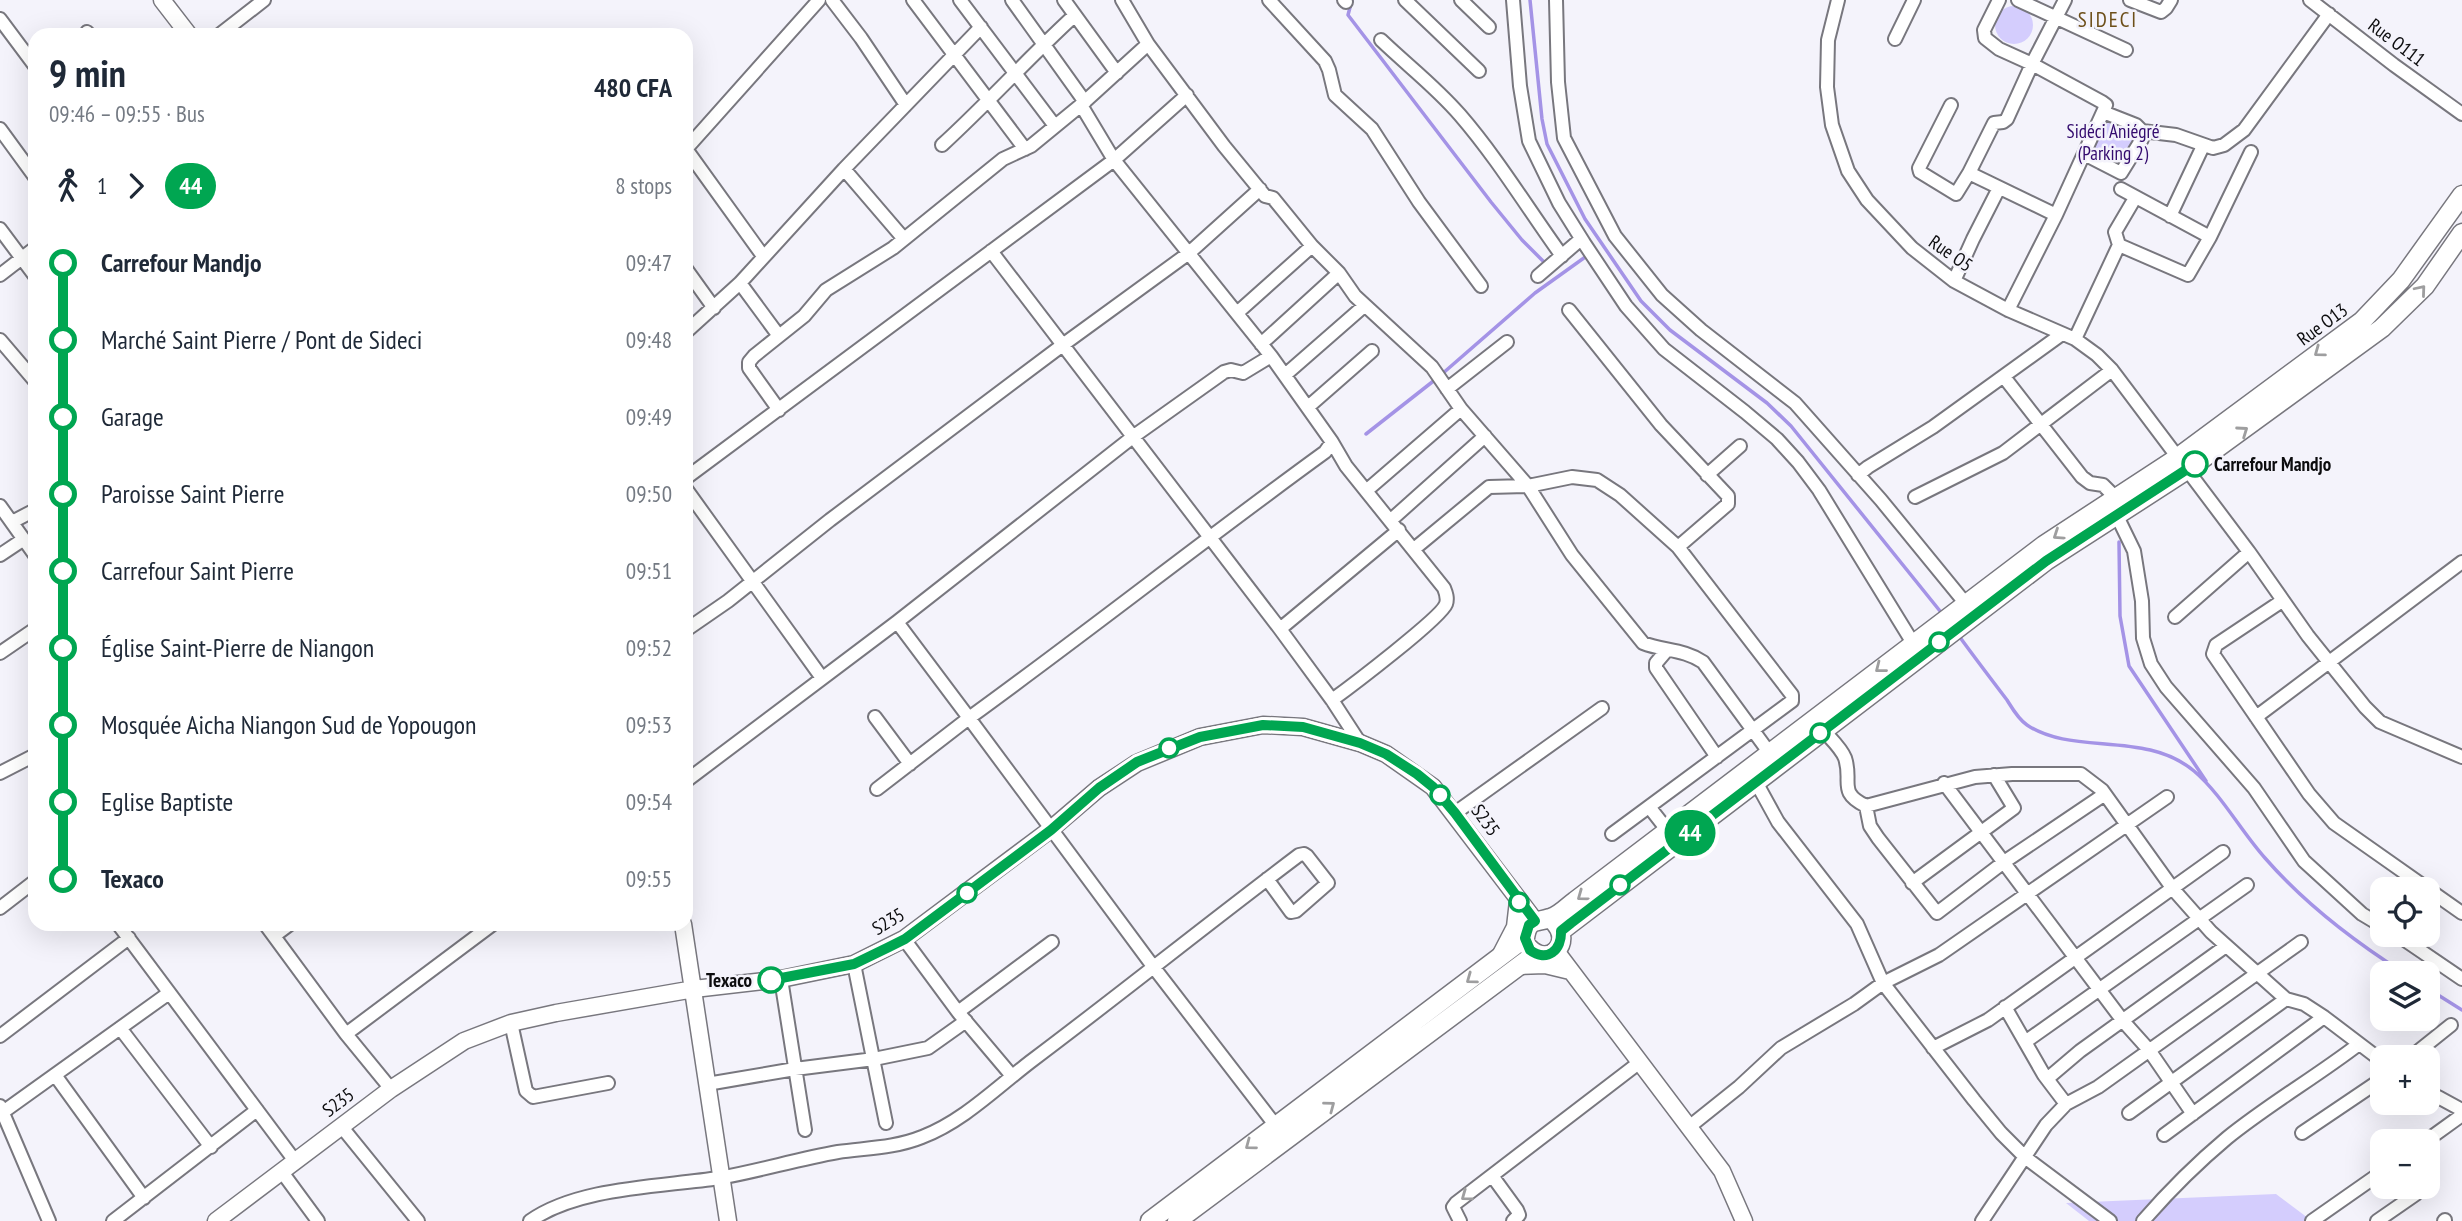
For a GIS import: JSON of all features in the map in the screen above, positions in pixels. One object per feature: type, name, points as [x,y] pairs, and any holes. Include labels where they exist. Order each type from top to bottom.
[{"type":"main road","name":"Rue O13","points":[[2182,464],[2373,311],[2401,280],[2462,195]]},
{"type":"main road","name":"Rue O13","points":[[2182,464],[2382,328],[2426,286],[2462,233]]},
{"type":"main road","points":[[1548,924],[1668,831],[1774,759],[1824,731],[1961,613],[2046,561],[2116,506],[2182,464]]},
{"type":"main road","points":[[1177,1221],[1281,1132],[1525,938],[1529,925],[1548,924],[1756,782],[1774,759],[1913,643],[1939,632]]},
{"type":"main road","points":[[1525,938],[1530,950],[1535,954],[1542,956],[1556,951],[1562,942],[1548,924]]},
{"type":"main road","points":[[1150,1221],[1535,954]]},
{"type":"street","points":[[162,0],[184,28]]},
{"type":"street","points":[[228,28],[264,0]]},
{"type":"street","points":[[693,141],[819,0]]},
{"type":"street","points":[[832,0],[906,104]]},
{"type":"street","points":[[913,0],[1026,149]]},
{"type":"street","points":[[960,0],[1055,126]]},
{"type":"street","points":[[1012,0],[1044,43],[1083,104],[1114,160],[1271,356],[1346,466],[1444,587],[1447,596],[1445,607],[1371,671],[1332,700]]},
{"type":"street","points":[[1064,0],[1116,73]]},
{"type":"street","points":[[1122,0],[1148,44],[1224,146],[1265,196],[1273,198],[1312,246],[1339,273],[1364,306],[1415,350],[1528,486],[1572,555],[1625,623],[1643,643],[1691,654],[1703,662],[1774,759]]},
{"type":"street","points":[[1269,0],[1325,61],[1335,95],[1373,129],[1419,202],[1480,286]]},
{"type":"street","points":[[1405,0],[1479,71]]},
{"type":"street","points":[[1461,0],[1489,27]]},
{"type":"street","points":[[1513,0],[1520,86],[1529,141],[1559,203],[1582,241],[1626,306],[1664,349],[1745,412],[1777,439],[1798,462],[1819,490],[1913,643]]},
{"type":"street","points":[[1556,0],[1558,82],[1564,138],[1615,236],[1662,295],[1701,330],[1795,403],[1858,475],[1961,613]]},
{"type":"street","name":"Rue O5","points":[[1838,0],[1828,40],[1826,88],[1832,125],[1848,171],[1867,200],[1920,256],[1954,281],[2008,310],[2075,339],[2097,355],[2112,370],[2329,663],[2380,722],[2462,757]]},
{"type":"street","points":[[1895,39],[1914,0]]},
{"type":"street","points":[[1999,0],[1984,30],[1985,38],[1999,49],[2106,105],[2056,215],[2008,310]]},
{"type":"street","points":[[2018,0],[2126,50]]},
{"type":"street","points":[[1951,105],[1919,168],[1920,172],[1956,194],[1989,130],[1994,123],[2007,119],[2066,0]]},
{"type":"street","points":[[2130,0],[2161,12],[2171,0]]},
{"type":"street","name":"Rue O111","points":[[2310,0],[2462,114]]},
{"type":"street","points":[[2103,112],[2136,125],[2142,131],[2176,135],[2213,148],[2224,145],[2244,130],[2329,14]]},
{"type":"street","points":[[943,145],[1075,15]]},
{"type":"street","points":[[0,19],[28,57]]},
{"type":"street","points":[[693,326],[740,283],[844,169],[981,27]]},
{"type":"street","points":[[1381,40],[1423,77],[1461,116],[1563,256]]},
{"type":"street","points":[[779,410],[749,368],[749,362],[754,356],[804,316],[826,290],[904,239],[1003,159],[1026,149],[1083,104],[1148,44]]},
{"type":"street","points":[[693,473],[1114,160],[1187,95]]},
{"type":"street","points":[[0,129],[28,167]]},
{"type":"street","points":[[2084,154],[2121,173],[2142,139],[2142,131]]},
{"type":"street","points":[[2170,216],[2203,146]]},
{"type":"street","points":[[2119,245],[2188,275],[2210,237],[2251,152]]},
{"type":"street","points":[[693,159],[763,256]]},
{"type":"street","points":[[844,169],[904,239]]},
{"type":"street","points":[[1969,173],[2056,215]]},
{"type":"street","points":[[1954,281],[1999,188]]},
{"type":"street","points":[[693,626],[1064,344],[1189,253],[1260,189]]},
{"type":"street","points":[[2121,189],[2210,237]]},
{"type":"street","points":[[2075,339],[2119,245],[2115,232],[2134,198]]},
{"type":"street","points":[[0,229],[28,266]]},
{"type":"street","points":[[1538,276],[1582,241]]},
{"type":"street","points":[[1237,313],[1312,246]]},
{"type":"street","points":[[991,251],[1280,629],[1360,743]]},
{"type":"street","points":[[0,275],[28,253]]},
{"type":"street","points":[[1261,344],[1339,273]]},
{"type":"street","points":[[693,279],[714,308]]},
{"type":"street","points":[[740,283],[779,336]]},
{"type":"street","points":[[1285,375],[1364,306]]},
{"type":"street","points":[[1569,310],[1632,390],[1728,496],[1728,503],[1678,547]]},
{"type":"street","points":[[1858,475],[1933,428],[2062,334]]},
{"type":"street","points":[[0,340],[28,373]]},
{"type":"street","points":[[1441,381],[1507,342]]},
{"type":"street","points":[[1308,407],[1373,351]]},
{"type":"street","points":[[693,776],[897,622],[1134,436],[1224,372],[1231,370],[1243,373],[1271,356]]},
{"type":"street","points":[[1915,496],[2003,453],[2112,370]]},
{"type":"street","points":[[2004,377],[2087,481],[2104,485],[2116,506],[2134,551],[2142,601],[2143,638],[2151,664],[2166,687],[2254,788],[2304,861],[2370,919]]},
{"type":"street","points":[[1366,491],[1461,408]]},
{"type":"street","points":[[1280,629],[1395,525],[1485,436]]},
{"type":"street","points":[[877,789],[1146,588],[1209,536],[1325,452],[1332,442]]},
{"type":"street","points":[[1707,475],[1740,446]]},
{"type":"street","points":[[1414,549],[1489,487],[1528,486],[1572,477],[1597,480],[1620,495],[1678,547],[1793,698],[1612,834]]},
{"type":"street","points":[[693,499],[822,678]]},
{"type":"street","points":[[0,506],[28,545]]},
{"type":"street","points":[[12,522],[28,514]]},
{"type":"street","points":[[0,555],[24,539]]},
{"type":"street","points":[[2175,617],[2249,552]]},
{"type":"street","points":[[2256,717],[2462,562]]},
{"type":"street","points":[[2282,601],[2216,645],[2213,654],[2309,794],[2334,823],[2462,913]]},
{"type":"street","points":[[897,622],[1155,969],[1281,1132]]},
{"type":"street","points":[[0,653],[28,634]]},
{"type":"street","points":[[1667,650],[1656,663],[1656,668],[1717,757]]},
{"type":"street","points":[[1455,813],[1602,708]]},
{"type":"street","points":[[875,716],[910,764]]},
{"type":"street","name":"S235","points":[[216,1221],[391,1088],[464,1041],[511,1023],[605,1004],[694,989],[781,979],[854,964],[905,939],[1051,830],[1099,788],[1137,762],[1200,737],[1263,725],[1303,727],[1360,743],[1386,754],[1433,787],[1518,901],[1548,924]]},
{"type":"street","points":[[1824,731],[1844,757],[1848,793],[1853,800],[1866,806],[1944,783],[1994,775],[2081,774],[2093,781],[2199,920],[2286,999],[2304,1004],[2370,1052]]},
{"type":"street","points":[[0,773],[28,759]]},
{"type":"street","points":[[1912,883],[2014,807],[1994,775]]},
{"type":"street","points":[[1756,782],[1777,822],[1857,924],[1883,983],[2001,1133],[2026,1157],[2110,1221]]},
{"type":"street","points":[[1944,783],[2123,1021],[2149,1050],[2193,1114]]},
{"type":"street","points":[[1866,806],[1870,826],[1937,914],[2004,862],[2105,794]]},
{"type":"street","points":[[1689,1127],[1739,1087],[1781,1048],[1854,1004],[1883,983],[1931,961],[2166,797]]},
{"type":"street","points":[[1650,808],[1668,831]]},
{"type":"street","points":[[1933,1048],[1988,1020],[2223,852]]},
{"type":"street","points":[[530,1221],[543,1211],[568,1201],[720,1177],[812,1157],[905,1143],[921,1138],[964,1114],[1155,969],[1267,879],[1304,853],[1328,883],[1292,912],[1267,879]]},
{"type":"street","points":[[2025,1042],[2247,885]]},
{"type":"street","points":[[0,908],[28,886]]},
{"type":"street","points":[[1499,958],[1515,927],[1518,901]]},
{"type":"street","points":[[124,931],[257,1110],[318,1221]]},
{"type":"street","points":[[270,931],[346,1034],[391,1088]]},
{"type":"street","points":[[274,936],[281,931]]},
{"type":"street","points":[[346,1034],[484,931]]},
{"type":"street","points":[[684,931],[728,1221]]},
{"type":"street","points":[[0,1036],[129,938]]},
{"type":"street","points":[[905,939],[962,1017],[1012,1076]]},
{"type":"street","points":[[707,1084],[874,1059],[928,1048],[1052,942]]},
{"type":"street","points":[[1982,1221],[2046,1125],[2066,1104],[2098,1087],[2301,942]]},
{"type":"street","points":[[2047,1079],[2080,1051],[2226,946]]},
{"type":"street","points":[[2415,947],[2462,979]]},
{"type":"street","points":[[1556,951],[1722,1171],[1744,1221]]},
{"type":"street","points":[[854,964],[886,1123]]},
{"type":"street","points":[[1518,966],[1545,965],[1570,971]]},
{"type":"street","points":[[781,979],[805,1130]]},
{"type":"street","points":[[49,1221],[2,1109],[55,1075],[169,993]]},
{"type":"street","points":[[2129,1114],[2286,999]]},
{"type":"street","points":[[2005,1007],[2047,1079],[2066,1104]]},
{"type":"street","points":[[2164,1135],[2324,1017]]},
{"type":"street","points":[[511,1023],[528,1095],[533,1097],[608,1083]]},
{"type":"street","points":[[2426,1045],[2451,1025]]},
{"type":"street","points":[[120,1028],[211,1147]]},
{"type":"street","points":[[2143,1221],[2174,1185],[2230,1136],[2359,1044]]},
{"type":"street","points":[[1460,1221],[1453,1208],[1456,1203],[1640,1062]]},
{"type":"street","points":[[55,1075],[144,1198]]},
{"type":"street","points":[[2302,1133],[2370,1087]]},
{"type":"street","points":[[2440,1098],[2462,1113],[2440,1130]]},
{"type":"street","points":[[113,1221],[257,1110]]},
{"type":"street","points":[[341,1126],[418,1221]]},
{"type":"street","points":[[1493,1177],[1517,1210],[1519,1215],[1513,1221]]},
{"type":"street","points":[[2312,1221],[2370,1180]]},
{"type":"street","points":[[2377,1221],[2409,1199]]},
{"type":"green space","points":[[2014,6],[2028,11],[2033,25],[2028,39],[2014,44],[2000,39],[1995,25],[2000,11]]},
{"type":"green space","name":"Sidéci Aniégré (Parking 2)","points":[[2111,122],[2126,127],[2134,140],[2124,159],[2116,164],[2096,156],[2092,145],[2100,126]]},
{"type":"green space","points":[[2276,1194],[2312,1221],[2089,1221],[2066,1203]]},
{"type":"waterway","points":[[1352,0],[1348,15],[1491,202],[1545,263]]},
{"type":"waterway","points":[[1530,0],[1547,144],[1585,219],[1641,301],[1670,330],[1767,403],[1791,426],[1944,616]]},
{"type":"waterway","points":[[1442,374],[1535,293],[1588,255]]},
{"type":"waterway","points":[[1366,434],[1436,379]]},
{"type":"waterway","points":[[2119,542],[2120,616],[2129,666],[2206,781]]},
{"type":"waterway","points":[[1959,636],[2027,725],[2066,740],[2154,751],[2175,759],[2194,771],[2265,858],[2296,891],[2386,961]]},
{"type":"waterway","points":[[2440,996],[2462,1010]]},
{"type":"bus line","name":"44","points":[[771,980],[854,964],[905,939],[1051,830],[1099,788],[1137,762],[1200,737],[1263,725],[1303,727],[1360,743],[1386,754],[1417,774],[1433,787],[1455,813],[1535,921],[1526,931],[1525,938],[1530,950],[1542,956],[1550,955],[1562,942],[1561,931],[1963,623],[2046,561],[2195,464]]},
{"type":"place","name":"Carrefour Mandjo","points":[[2195,464]]},
{"type":"place","name":"Texaco","points":[[771,980]]},
{"type":"district","name":"SIDECI","points":[[2108,20]]}]
